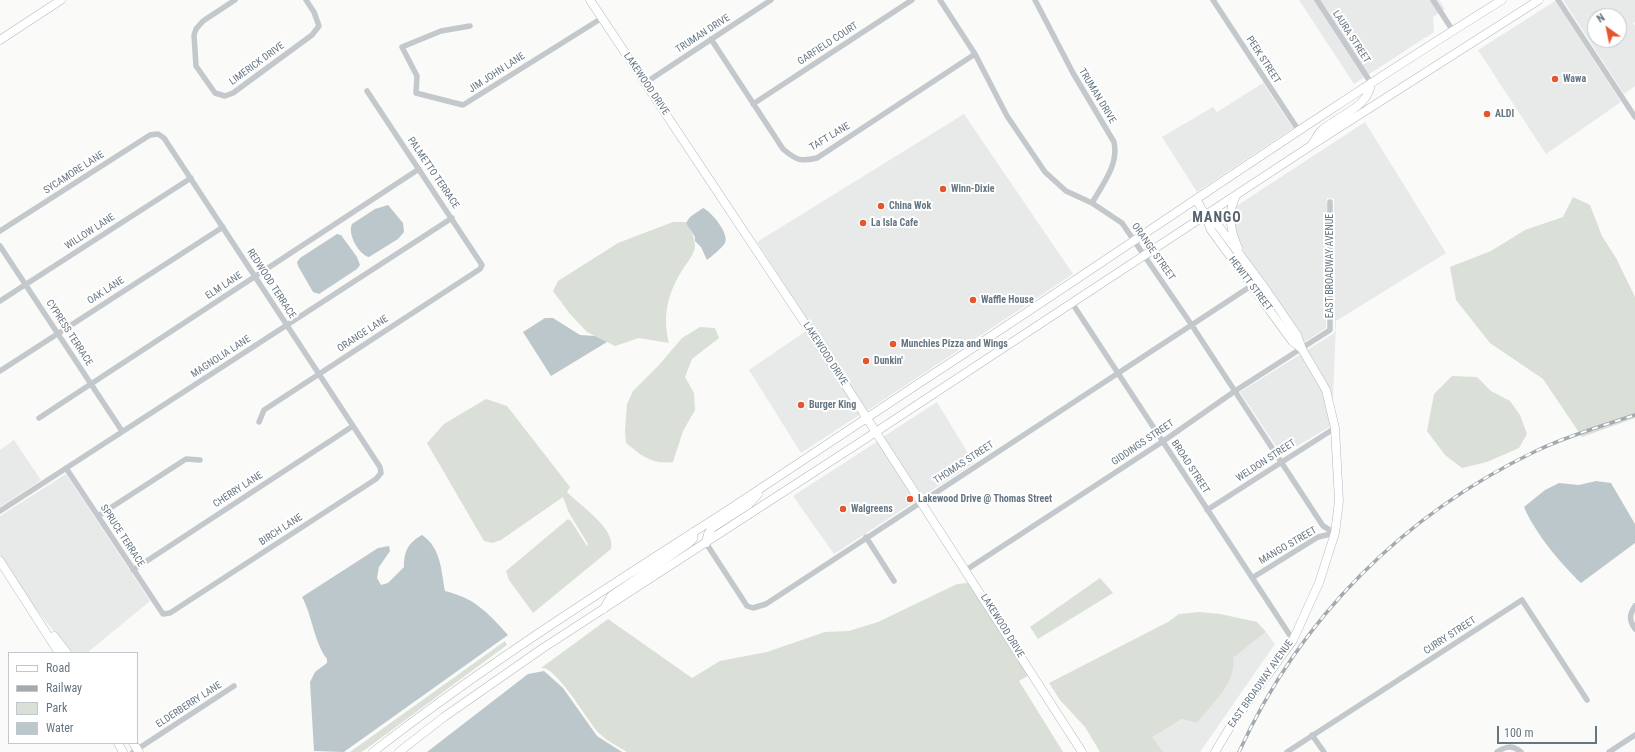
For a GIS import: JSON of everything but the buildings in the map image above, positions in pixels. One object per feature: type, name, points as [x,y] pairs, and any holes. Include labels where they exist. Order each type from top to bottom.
[{"type":"main road","points":[[0,40],[52,2],[61,0]]},
{"type":"main road","name":"LAKEWOOD DRIVE","points":[[590,0],[922,501],[1082,752]]},
{"type":"main road","points":[[373,752],[434,705],[534,635],[765,486],[1371,83],[1502,0]]},
{"type":"main road","points":[[399,752],[489,685],[1312,145],[1539,0]]},
{"type":"main road","points":[[1312,145],[1320,132],[1361,103],[1371,92],[1371,83]]},
{"type":"main road","points":[[1236,195],[1232,202],[1230,218],[1232,233],[1242,257]]},
{"type":"main road","name":"HEWITT STREET","points":[[1196,199],[1205,215],[1210,230],[1292,341],[1302,349]]},
{"type":"main road","name":"HEWITT STREET","points":[[1205,215],[1217,224],[1297,335],[1302,349],[1326,390],[1335,428]]},
{"type":"main road","name":"EAST BROADWAY AVENUE","points":[[1215,752],[1230,727],[1293,640],[1320,583],[1335,532],[1339,501],[1335,428]]},
{"type":"main road","points":[[706,543],[708,534],[712,528],[748,505],[765,486]]},
{"type":"main road","points":[[604,610],[611,596],[689,543],[693,539],[693,532]]},
{"type":"main road","points":[[0,561],[58,652]]},
{"type":"main road","points":[[30,606],[66,652]]},
{"type":"street","name":"LIMERICK DRIVE","points":[[235,0],[203,21],[196,28],[194,35],[196,66],[215,93],[225,96],[233,93],[312,35],[319,26],[318,20],[306,0]]},
{"type":"street","name":"TRUMAN DRIVE","points":[[645,83],[771,0]]},
{"type":"street","name":"GARFIELD COURT","points":[[753,104],[912,0]]},
{"type":"street","name":"ORANGE STREET","points":[[940,0],[975,54],[1007,116],[1045,172],[1066,191],[1092,203],[1122,223],[1191,324],[1323,526],[1335,532]]},
{"type":"street","name":"TRUMAN DRIVE","points":[[1035,0],[1072,73],[1114,142],[1116,151],[1114,163],[1092,203]]},
{"type":"street","name":"PEEK STREET","points":[[1213,0],[1299,131]]},
{"type":"street","name":"LAURA STREET","points":[[1317,0],[1371,83]]},
{"type":"street","points":[[1433,0],[1453,31]]},
{"type":"street","points":[[1558,0],[1635,118]]},
{"type":"street","name":"JIM JOHN LANE","points":[[470,26],[441,31],[402,48],[417,76],[416,93],[463,105],[602,18]]},
{"type":"street","name":"TAFT LANE","points":[[711,39],[783,149],[787,153],[802,161],[816,158],[975,54]]},
{"type":"street","name":"PALMETTO TERRACE","points":[[367,91],[452,218],[482,266]]},
{"type":"street","name":"REDWOOD TERRACE","points":[[158,134],[164,138],[191,178],[367,447]]},
{"type":"street","name":"SYCAMORE LANE","points":[[0,231],[150,135],[158,134]]},
{"type":"street","name":"ELM LANE","points":[[39,418],[419,169]]},
{"type":"street","name":"WILLOW LANE","points":[[0,301],[191,178]]},
{"type":"street","name":"EAST BROADWAY AVENUE","points":[[1330,202],[1330,330]]},
{"type":"street","name":"MAGNOLIA LANE","points":[[0,511],[452,218]]},
{"type":"street","name":"OAK LANE","points":[[0,371],[223,227]]},
{"type":"street","name":"CYPRESS TERRACE","points":[[0,246],[122,431]]},
{"type":"street","name":"ORANGE LANE","points":[[259,422],[264,410],[480,269],[482,266]]},
{"type":"street","name":"THOMAS STREET","points":[[706,543],[742,600],[748,606],[753,608],[766,604],[1251,286]]},
{"type":"street","name":"BROAD STREET","points":[[1072,303],[1293,640]]},
{"type":"street","name":"GIDDINGS STREET","points":[[966,570],[1162,442],[1235,391],[1330,330]]},
{"type":"street","name":"CHERRY LANE","points":[[133,570],[353,426]]},
{"type":"street","name":"WELDON STREET","points":[[1207,510],[1280,461],[1335,428]]},
{"type":"street","name":"BIRCH LANE","points":[[163,614],[170,613],[376,479],[381,473],[380,467],[367,447]]},
{"type":"street","points":[[98,516],[186,459],[200,460]]},
{"type":"street","name":"SPRUCE TERRACE","points":[[66,468],[163,614]]},
{"type":"street","name":"MANGO STREET","points":[[1252,578],[1318,537],[1335,532]]},
{"type":"street","points":[[866,537],[894,581]]},
{"type":"street","name":"CURRY STREET","points":[[1287,752],[1522,600],[1587,700]]},
{"type":"street","points":[[1635,606],[1630,614],[1631,623],[1635,629]]},
{"type":"street","name":"ELDERBERRY LANE","points":[[136,749],[234,686]]},
{"type":"street","points":[[1609,752],[1635,735]]},
{"type":"street","points":[[1312,736],[1324,752]]},
{"type":"street","points":[[1497,752],[1505,747],[1512,747],[1521,752]]},
{"type":"shaded area","points":[[1299,0],[1439,0],[1445,9],[1433,17],[1434,32],[1354,84]]},
{"type":"shaded area","points":[[1563,0],[1635,0],[1635,22],[1633,23],[1635,26],[1635,86],[1624,94],[1594,48],[1627,48],[1627,8],[1587,8],[1587,37]]},
{"type":"shaded area","points":[[1555,1],[1621,102],[1546,154],[1478,50]]},
{"type":"shaded area","points":[[1263,83],[1293,128],[1197,192],[1162,137],[1213,107],[1217,112]]},
{"type":"shaded area","points":[[964,114],[1073,274],[867,411],[757,242]]},
{"type":"shaded area","points":[[1365,122],[1446,253],[1336,321],[1333,400],[1320,371],[1307,350],[1333,334],[1335,331],[1334,199],[1327,198],[1326,328],[1303,343],[1262,277],[1245,255],[1235,233],[1235,207]]},
{"type":"shaded area","points":[[806,331],[861,414],[801,453],[749,370]]},
{"type":"shaded area","points":[[1301,354],[1323,392],[1331,426],[1282,455],[1240,392]]},
{"type":"shaded area","points":[[937,402],[974,463],[923,496],[883,437]]},
{"type":"shaded area","points":[[14,440],[41,480],[0,507],[0,450]]},
{"type":"shaded area","points":[[878,441],[917,500],[834,554],[793,496]]},
{"type":"shaded area","points":[[66,474],[150,601],[88,652],[70,652],[32,604],[0,555],[0,516]]},
{"type":"shaded area","points":[[1266,632],[1275,644],[1200,752],[1163,752],[1151,737],[1182,719],[1197,723],[1233,658]]},
{"type":"green space","points":[[1573,197],[1590,205],[1602,236],[1616,258],[1635,297],[1635,418],[1582,437],[1543,379],[1490,343],[1456,300],[1450,267],[1491,251],[1525,230],[1563,217]]},
{"type":"green space","points":[[673,222],[686,222],[691,231],[695,247],[670,295],[666,314],[669,343],[639,338],[615,346],[587,332],[570,314],[553,291],[558,281],[618,243]]},
{"type":"green space","points":[[700,327],[715,328],[719,338],[692,359],[685,377],[694,393],[695,410],[683,431],[673,462],[666,463],[653,461],[642,456],[626,443],[625,431],[627,404],[633,391],[659,365],[682,338]]},
{"type":"green space","points":[[1452,376],[1477,377],[1491,391],[1510,401],[1520,415],[1527,434],[1519,448],[1487,462],[1462,468],[1445,455],[1427,431],[1434,394]]},
{"type":"green space","points":[[486,399],[507,406],[570,487],[567,492],[603,525],[611,541],[611,549],[533,613],[509,580],[506,571],[568,519],[571,521],[587,546],[588,544],[569,513],[563,497],[501,540],[492,543],[484,541],[427,443],[444,424]]},
{"type":"green space","points":[[1100,578],[1113,593],[1038,639],[1030,627]]},
{"type":"green space","points":[[968,583],[976,591],[1029,675],[1019,681],[1063,752],[627,752],[602,736],[572,695],[555,675],[547,669],[541,668],[608,619],[692,678],[720,661],[767,652],[825,632],[849,631],[878,622],[957,584]]},
{"type":"green space","points":[[1199,612],[1220,614],[1257,622],[1266,632],[1233,658],[1231,676],[1227,685],[1197,723],[1182,719],[1152,737],[1163,752],[1100,752],[1085,727],[1060,700],[1049,683],[1168,622],[1179,614]]},
{"type":"green space","points":[[505,641],[507,645],[366,749],[361,752],[350,752]]},
{"type":"water","points":[[388,205],[403,223],[404,232],[398,239],[369,257],[361,252],[355,244],[351,233],[352,224],[375,209]]},
{"type":"water","points":[[703,208],[711,213],[719,223],[726,239],[722,247],[707,260],[686,223],[690,217]]},
{"type":"water","points":[[337,234],[341,235],[357,257],[360,265],[357,269],[319,294],[313,292],[297,262],[300,258]]},
{"type":"water","points":[[545,318],[553,318],[580,335],[595,336],[607,342],[551,376],[523,332]]},
{"type":"water","points":[[1596,481],[1611,483],[1635,524],[1635,543],[1581,583],[1541,537],[1524,507],[1545,490],[1559,483],[1579,485]]},
{"type":"water","points":[[422,535],[433,546],[437,553],[445,591],[456,594],[473,602],[487,613],[508,635],[344,752],[314,751],[310,682],[315,672],[327,663],[327,659],[322,652],[309,612],[302,597],[378,548],[389,546],[390,551],[379,567],[377,578],[381,585],[388,583],[404,567],[406,552],[410,544]]},
{"type":"water","points":[[544,671],[563,688],[597,736],[622,752],[427,752],[528,674]]},
{"type":"railway","points":[[1239,752],[1264,703],[1292,657],[1325,615],[1360,575],[1400,539],[1442,506],[1488,477],[1536,451],[1572,436],[1635,415]]},
{"type":"place","name":"Wawa","points":[[1555,79]]},
{"type":"place","name":"ALDI","points":[[1487,114]]},
{"type":"place","name":"Winn-Dixie","points":[[943,189]]},
{"type":"place","name":"China Wok","points":[[881,206]]},
{"type":"place","name":"La Isla Cafe","points":[[863,223]]},
{"type":"place","name":"Waffle House","points":[[973,300]]},
{"type":"place","name":"Munchies Pizza and Wings","points":[[893,344]]},
{"type":"place","name":"Dunkin'","points":[[866,361]]},
{"type":"place","name":"Burger King","points":[[801,405]]},
{"type":"place","name":"Lakewood Drive @ Thomas Street","points":[[910,499]]},
{"type":"place","name":"Walgreens","points":[[843,509]]},
{"type":"district","name":"MANGO","points":[[1217,218]]}]
